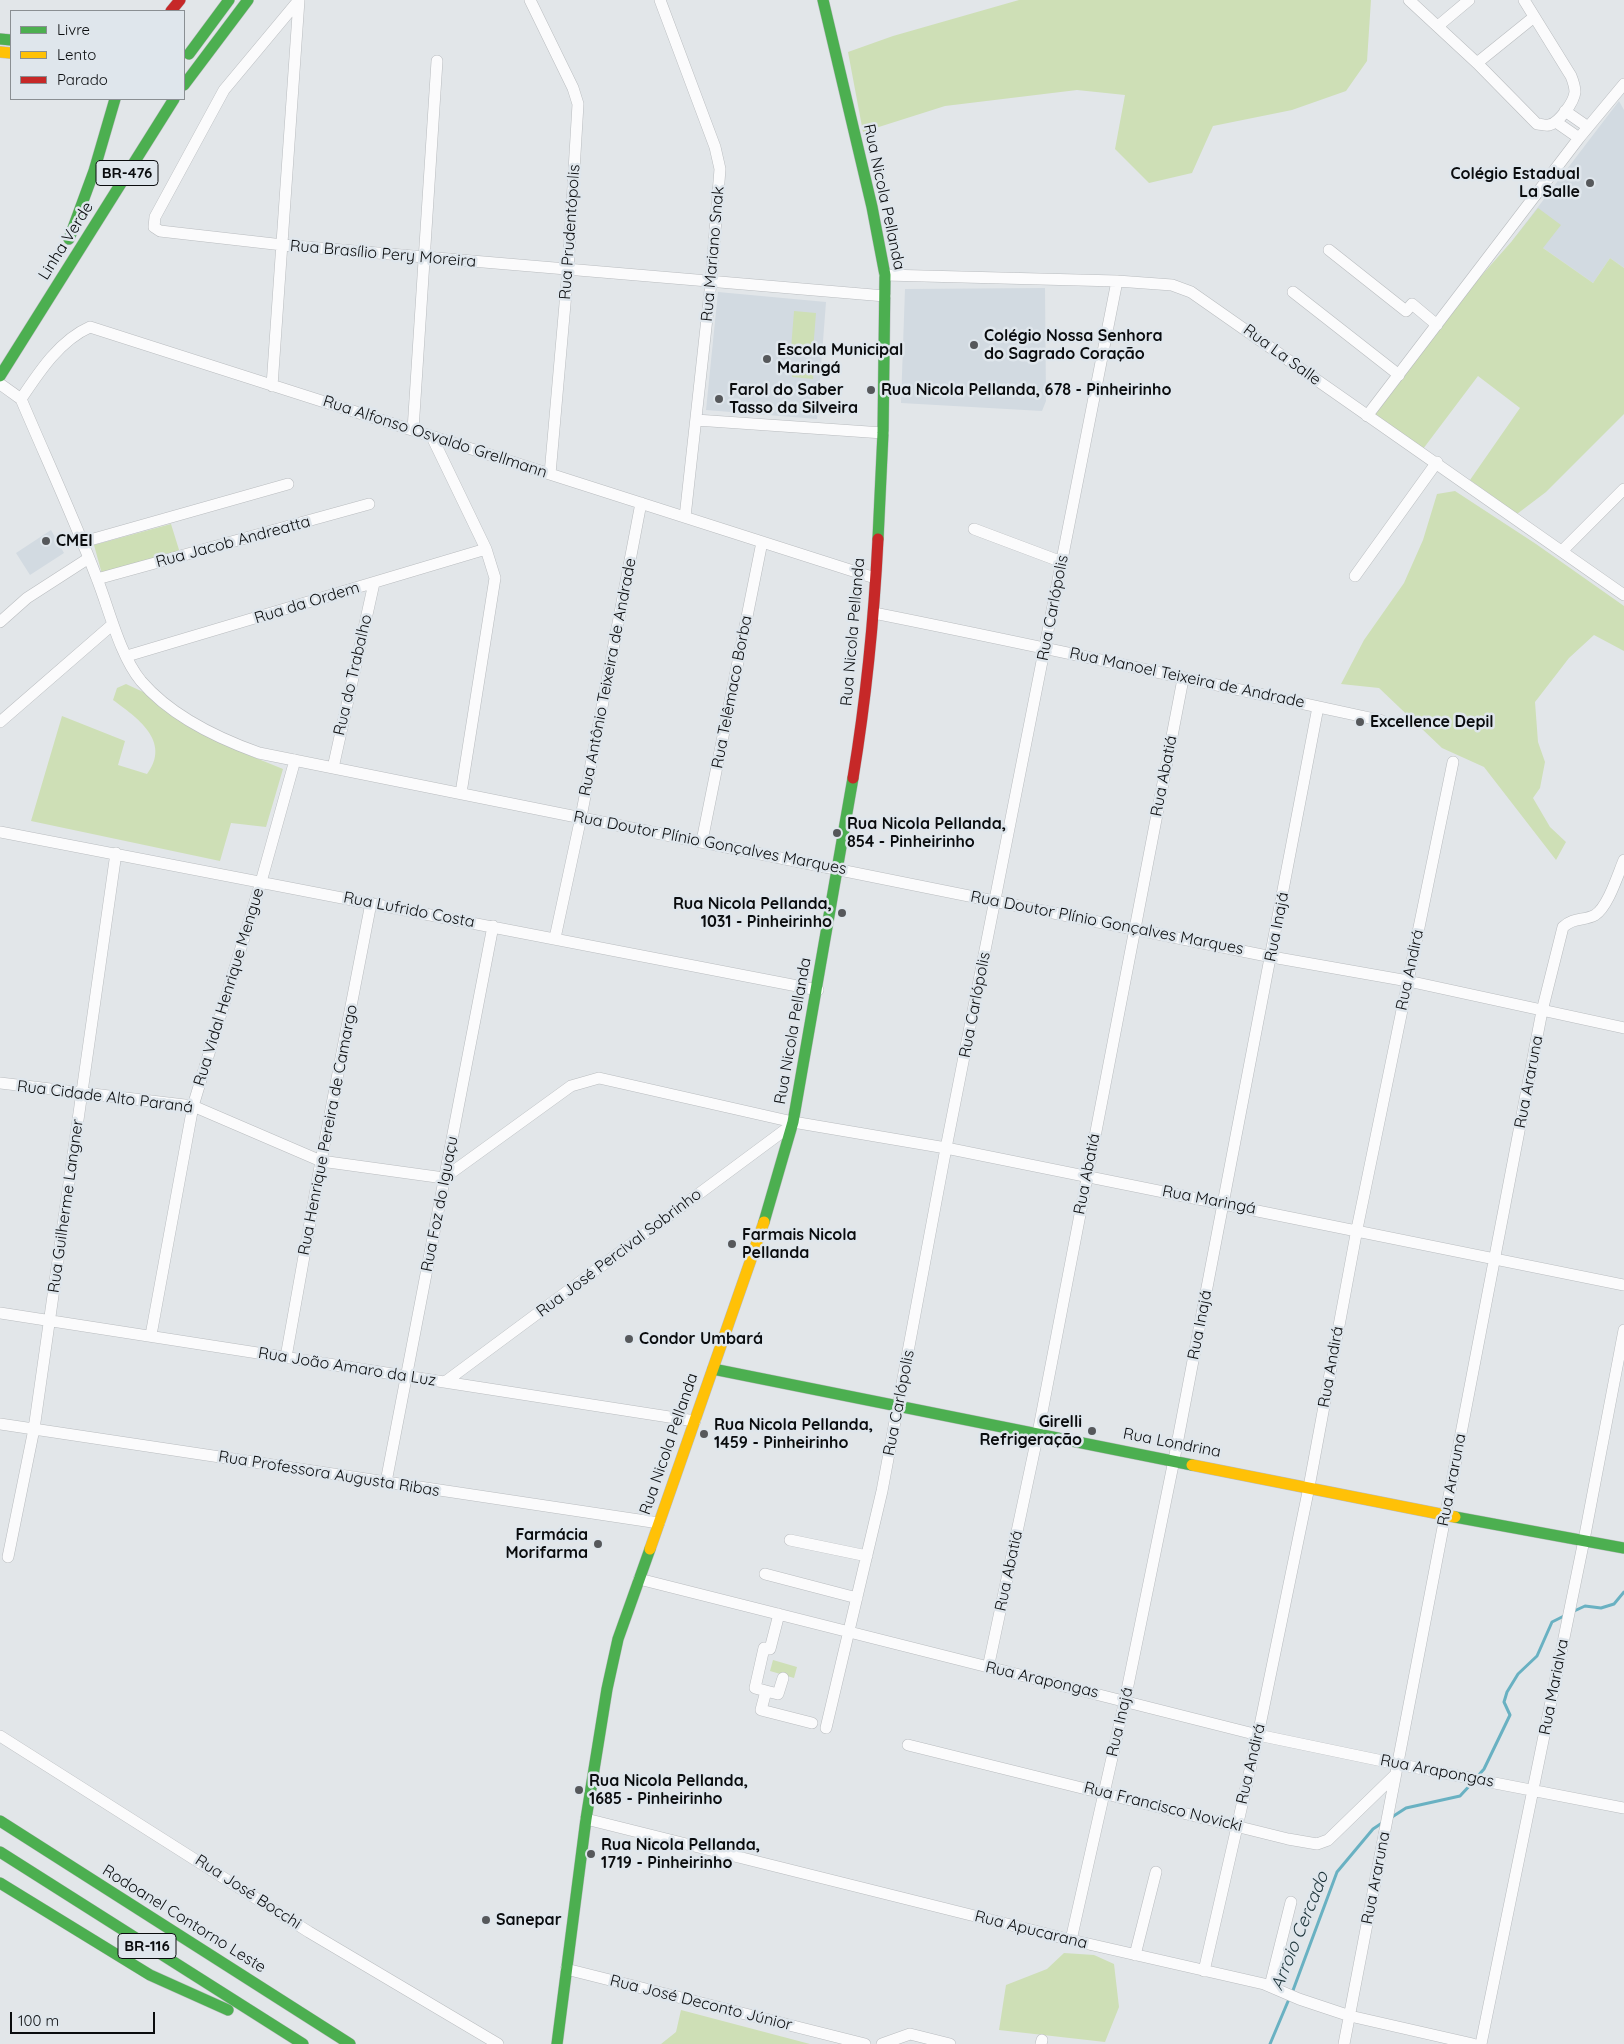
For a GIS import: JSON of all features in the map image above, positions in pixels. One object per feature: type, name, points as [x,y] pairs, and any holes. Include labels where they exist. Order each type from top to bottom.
[{"type":"main road","points":[[172,10],[180,0]]},
{"type":"main road","points":[[185,59],[229,0]]},
{"type":"main road","points":[[185,84],[248,0]]},
{"type":"main road","name":"Rua Nicola Pellanda","points":[[557,2044],[586,1818],[611,1667],[639,1579],[759,1240],[793,1123],[818,990],[862,722],[874,613],[882,433],[885,275],[872,207],[823,0]]},
{"type":"main road","name":"Linha Verde","points":[[101,190],[67,243],[94,171],[116,100]]},
{"type":"main road","name":"Linha Verde","points":[[0,376],[173,100]]},
{"type":"main road","name":"Rua Londrina","points":[[713,1369],[1624,1548]]},
{"type":"main road","name":"Rodoanel Contorno Leste","points":[[0,1821],[350,2044]]},
{"type":"main road","name":"BR-116","points":[[0,1852],[299,2042]]},
{"type":"main road","points":[[0,1883],[150,1975],[299,2042]]},
{"type":"street","name":"Rua Brasílio Pery Moreira","points":[[299,0],[224,90],[155,217],[154,227],[160,231],[424,258],[885,296]]},
{"type":"street","points":[[272,386],[299,0]]},
{"type":"street","name":"Rua Prudentópolis","points":[[530,0],[573,88],[578,104],[568,270],[550,474]]},
{"type":"street","name":"Rua Mariano Snak","points":[[660,0],[716,147],[720,169],[711,282],[685,517]]},
{"type":"street","points":[[1409,0],[1477,63],[1537,124],[1548,126],[1556,122],[1565,111],[1575,93],[1574,85],[1571,76],[1524,0]]},
{"type":"street","points":[[1438,26],[1468,0]]},
{"type":"street","points":[[1477,63],[1534,17]]},
{"type":"street","points":[[413,430],[438,61]]},
{"type":"street","points":[[1367,416],[1579,138],[1624,84]]},
{"type":"street","points":[[1565,111],[1588,127]]},
{"type":"street","points":[[1556,122],[1579,138]]},
{"type":"street","points":[[1329,250],[1406,311],[1412,304],[1437,325]]},
{"type":"street","name":"Rua La Salle","points":[[885,275],[1117,280],[1172,285],[1191,292],[1367,416],[1436,462],[1624,596]]},
{"type":"street","name":"Rua Carlópolis","points":[[826,1728],[867,1556],[898,1405],[946,1148],[1117,280]]},
{"type":"street","points":[[1293,292],[1399,375]]},
{"type":"street","name":"Rua Alfonso Osvaldo Grellmann","points":[[20,399],[40,371],[75,334],[90,327],[875,578]]},
{"type":"street","name":"Rua Doutor Plínio Gonçalves Marques","points":[[0,384],[20,399],[83,542],[113,624],[127,656],[140,679],[156,696],[222,739],[259,753],[1272,957],[1408,982],[1624,1028]]},
{"type":"street","points":[[696,420],[882,433]]},
{"type":"street","points":[[432,437],[486,549],[495,578],[461,793]]},
{"type":"street","points":[[1355,576],[1436,462]]},
{"type":"street","points":[[83,542],[288,484]]},
{"type":"street","points":[[1562,551],[1624,489]]},
{"type":"street","name":"Rua Antônio Teixeira de Andrade","points":[[555,938],[581,817],[641,503]]},
{"type":"street","name":"Rua Jacob Andreatta","points":[[97,579],[369,504]]},
{"type":"street","points":[[974,529],[1062,562]]},
{"type":"street","name":"Rua Telêmaco Borba","points":[[702,842],[762,542]]},
{"type":"street","name":"Rua da Ordem","points":[[127,656],[486,549]]},
{"type":"street","points":[[0,622],[27,598],[89,558]]},
{"type":"street","name":"Rua do Trabalho","points":[[333,768],[374,583]]},
{"type":"street","name":"Rua Manoel Teixeira de Andrade","points":[[874,613],[1046,647],[1183,679],[1382,721]]},
{"type":"street","points":[[0,722],[113,624]]},
{"type":"street","name":"Rua Abatiá","points":[[988,1668],[1038,1433],[1183,679]]},
{"type":"street","name":"Rua Inajá","points":[[1071,1940],[1125,1700],[1174,1460],[1272,957],[1318,707]]},
{"type":"street","name":"Rua Vidal Henrique Mengue","points":[[151,1335],[193,1106],[261,882],[295,760]]},
{"type":"street","name":"Rua Andirá","points":[[1204,1971],[1258,1735],[1309,1487],[1357,1230],[1453,762]]},
{"type":"street","name":"Rua Lufrido Costa","points":[[0,832],[818,990]]},
{"type":"street","name":"Rua Guilherme Langner","points":[[8,1557],[34,1429],[116,853]]},
{"type":"street","name":"Rua Araruna","points":[[1344,2044],[1542,1011],[1563,927],[1570,920],[1595,915],[1604,905],[1624,860]]},
{"type":"street","name":"Rua Henrique Pereira de Camargo","points":[[286,1357],[321,1161],[371,903]]},
{"type":"street","name":"Rua Foz do Iguaçu","points":[[386,1482],[493,926]]},
{"type":"street","points":[[444,1178],[571,1086],[599,1078],[793,1123]]},
{"type":"street","name":"Rua Cidade Alto Paraná","points":[[0,1083],[193,1106],[321,1161],[444,1178]]},
{"type":"street","name":"Rua Maringá","points":[[793,1123],[946,1148],[1495,1257],[1624,1285]]},
{"type":"street","name":"Rua José Percival Sobrinho","points":[[445,1382],[793,1123]]},
{"type":"street","name":"Rua João Amaro da Luz","points":[[0,1313],[695,1421]]},
{"type":"street","name":"Rua Marialva","points":[[1481,2044],[1584,1540],[1624,1330]]},
{"type":"street","name":"Rua Professora Augusta Ribas","points":[[0,1424],[659,1523]]},
{"type":"street","points":[[790,1540],[867,1556]]},
{"type":"street","points":[[765,1574],[857,1598]]},
{"type":"street","name":"Rua Arapongas","points":[[639,1579],[988,1668],[1125,1700],[1396,1770],[1467,1777],[1624,1808]]},
{"type":"street","points":[[779,1614],[770,1649],[764,1648],[755,1688],[778,1694],[783,1678]]},
{"type":"street","points":[[766,1691],[761,1710],[812,1723]]},
{"type":"street","name":"Rua José Bocchi","points":[[0,1736],[309,1932],[498,2044]]},
{"type":"street","name":"Rua Francisco Novicki","points":[[908,1745],[1317,1844],[1328,1840],[1396,1770]]},
{"type":"street","name":"Rua Apucarana","points":[[586,1818],[1071,1940],[1270,1986],[1299,1999],[1350,2016],[1474,2044]]},
{"type":"street","points":[[1135,1955],[1156,1872]]},
{"type":"street","points":[[1270,1986],[1292,1902]]},
{"type":"street","name":"Rua José Deconto Júnior","points":[[566,1969],[865,2044]]},
{"type":"street","points":[[882,2044],[910,2034],[950,2044]]},
{"type":"shaded area","name":"Colégio Estadual La Salle","points":[[1619,101],[1624,110],[1624,268],[1610,258],[1593,283],[1543,248],[1512,241]]},
{"type":"shaded area","name":"Colégio Nossa Senhora do Sagrado Coração","points":[[1045,288],[1046,401],[1042,411],[901,403],[905,289]]},
{"type":"shaded area","name":"Escola Municipal Maringá","points":[[718,292],[826,302],[817,419],[706,410]]},
{"type":"shaded area","name":"CMEI","points":[[51,530],[64,553],[30,575],[16,553]]},
{"type":"green space","points":[[1019,0],[1371,0],[1367,61],[1346,91],[1292,110],[1213,126],[1192,173],[1149,183],[1115,149],[1125,95],[1077,90],[945,106],[863,132],[848,52],[893,36]]},
{"type":"green space","points":[[1538,208],[1561,225],[1543,248],[1593,283],[1610,258],[1624,268],[1624,414],[1546,492],[1517,514],[1470,480],[1520,408],[1478,376],[1423,449],[1375,414],[1467,292]]},
{"type":"green space","points":[[794,311],[816,313],[813,351],[791,349]]},
{"type":"green space","points":[[793,365],[814,367],[813,379],[792,377]]},
{"type":"green space","points":[[1455,491],[1536,544],[1624,606],[1624,651],[1594,635],[1569,658],[1535,702],[1538,742],[1545,762],[1540,788],[1533,798],[1550,827],[1566,842],[1556,860],[1484,767],[1442,748],[1379,688],[1341,684],[1364,640],[1404,583],[1423,540],[1437,494]]},
{"type":"green space","points":[[171,524],[180,553],[102,574],[94,545]]},
{"type":"green space","points":[[126,684],[154,697],[246,754],[283,769],[266,827],[231,823],[220,861],[31,821],[62,716],[125,741],[118,765],[147,774],[154,762],[155,751],[153,741],[148,731],[140,722],[113,700],[117,688]]},
{"type":"green space","points":[[773,1660],[797,1667],[794,1678],[770,1671]]},
{"type":"green space","points":[[1064,1953],[1094,1955],[1114,1964],[1119,2007],[1105,2042],[999,2030],[1006,1985],[1047,1969]]},
{"type":"green space","points":[[681,2010],[810,2044],[661,2044],[676,2032]]},
{"type":"waterway","name":"Arroio Cercado","points":[[1572,1612],[1585,1606],[1601,1608],[1614,1604],[1624,1592]]},
{"type":"waterway","name":"Arroio Cercado","points":[[1477,1777],[1484,1769],[1510,1715],[1504,1702],[1507,1692],[1518,1674],[1537,1656],[1552,1622],[1566,1615]]},
{"type":"waterway","name":"Arroio Cercado","points":[[1392,1817],[1406,1808],[1460,1796],[1473,1782]]},
{"type":"waterway","name":"Arroio Cercado","points":[[1292,1993],[1337,1872],[1373,1829],[1382,1823]]},
{"type":"waterway","name":"Arroio Cercado","points":[[1270,2044],[1289,1999]]},
{"type":"traffic: fast","points":[[189,54],[229,0]]},
{"type":"traffic: fast","points":[[185,84],[248,0]]},
{"type":"traffic: fast","points":[[823,0],[872,207],[885,275],[883,433],[878,539]]},
{"type":"traffic: fast","points":[[0,39],[10,40]]},
{"type":"traffic: fast","points":[[69,239],[94,171],[115,100]]},
{"type":"traffic: fast","points":[[0,376],[173,100]]},
{"type":"traffic: fast","points":[[764,1222],[793,1122],[853,778]]},
{"type":"traffic: fast","points":[[713,1369],[1192,1465]]},
{"type":"traffic: fast","points":[[1455,1517],[1624,1548]]},
{"type":"traffic: fast","points":[[557,2044],[586,1819],[607,1689],[618,1639],[650,1549]]},
{"type":"traffic: fast","points":[[0,1821],[350,2044]]},
{"type":"traffic: fast","points":[[0,1852],[303,2044]]},
{"type":"traffic: fast","points":[[0,1883],[150,1975],[228,2010]]},
{"type":"traffic: slow","points":[[0,52],[10,53]]},
{"type":"traffic: slow","points":[[650,1549],[764,1222]]},
{"type":"traffic: slow","points":[[1192,1465],[1455,1517]]},
{"type":"traffic: jam","points":[[172,10],[180,0]]},
{"type":"traffic: jam","points":[[853,778],[869,659],[878,539]]},
{"type":"place","name":"Colégio Estadual La Salle","points":[[1590,183]]},
{"type":"place","name":"Colégio Nossa Senhora do Sagrado Coração","points":[[974,345]]},
{"type":"place","name":"Escola Municipal Maringá","points":[[767,359]]},
{"type":"place","name":"Rua Nicola Pellanda, 678 - Pinheirinho","points":[[871,390]]},
{"type":"place","name":"Farol do Saber Tasso da Silveira","points":[[719,399]]},
{"type":"place","name":"CMEI","points":[[46,541]]},
{"type":"place","name":"Excellence Depil","points":[[1360,722]]},
{"type":"place","name":"Rua Nicola Pellanda, 854 - Pinheirinho","points":[[837,833]]},
{"type":"place","name":"Rua Nicola Pellanda, 1031 - Pinheirinho","points":[[842,913]]},
{"type":"place","name":"Farmais Nicola Pellanda","points":[[732,1244]]},
{"type":"place","name":"Condor Umbará","points":[[629,1339]]},
{"type":"place","name":"Girelli Refrigeração","points":[[1092,1431]]},
{"type":"place","name":"Rua Nicola Pellanda, 1459 - Pinheirinho","points":[[704,1434]]},
{"type":"place","name":"Farmácia Morifarma","points":[[598,1544]]},
{"type":"place","name":"Rua Nicola Pellanda, 1685 - Pinheirinho","points":[[579,1790]]},
{"type":"place","name":"Rua Nicola Pellanda, 1719 - Pinheirinho","points":[[591,1854]]},
{"type":"place","name":"Sanepar","points":[[486,1920]]}]
